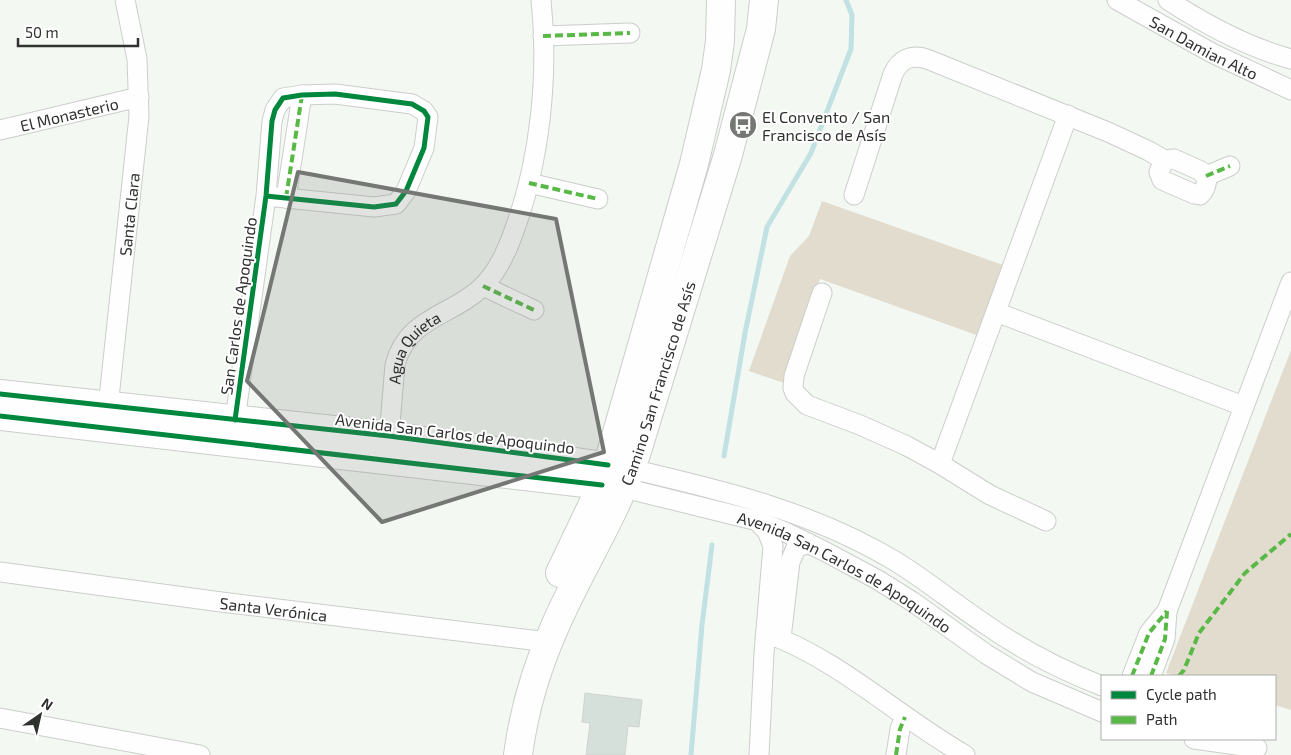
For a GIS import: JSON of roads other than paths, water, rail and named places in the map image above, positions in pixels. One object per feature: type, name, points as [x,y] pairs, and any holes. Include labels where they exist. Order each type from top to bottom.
[{"type":"main road","points":[[722,3],[732,14],[744,16],[756,13],[764,2]]},
{"type":"main road","name":"Camino San Francisco de Asís","points":[[503,755],[508,721],[539,640],[616,477],[713,203],[750,74],[761,29],[764,2]]},
{"type":"main road","name":"Camino San Francisco de Asís","points":[[616,477],[716,70],[722,3]]},
{"type":"main road","points":[[684,198],[713,203]]},
{"type":"main road","name":"Avenida San Carlos de Apoquindo","points":[[0,394],[107,417],[616,477]]},
{"type":"main road","name":"Avenida San Carlos de Apoquindo","points":[[0,416],[235,420],[389,436],[616,477]]},
{"type":"main road","name":"Camino San Francisco de Asís","points":[[518,755],[522,724],[539,640]]},
{"type":"street","name":"Santa Clara","points":[[107,417],[139,116],[135,45],[125,0]]},
{"type":"street","name":"Agua Quieta","points":[[389,436],[395,365],[404,342],[419,326],[466,299],[483,286],[494,272],[508,246],[521,212],[529,183],[539,123],[544,36],[541,0]]},
{"type":"street","name":"San Damian Alto","points":[[1117,0],[1212,53],[1291,90]]},
{"type":"street","name":"San Damian Alto","points":[[1168,0],[1224,33],[1291,60]]},
{"type":"street","points":[[544,36],[630,34]]},
{"type":"street","points":[[854,195],[893,74],[901,62],[910,57],[927,59],[1068,115],[1129,141],[1164,160],[1174,159],[1201,171],[1206,176],[1207,184],[1205,190],[1200,195],[1194,194],[1162,180],[1159,172],[1164,160]]},
{"type":"street","name":"San Carlos de Apoquindo","points":[[235,420],[266,196],[272,121],[275,110],[283,98],[302,95],[335,94],[412,104],[424,111],[428,117],[424,148],[406,191],[396,204],[374,208],[266,196]]},
{"type":"street","points":[[286,198],[302,95]]},
{"type":"street","name":"El Monasterio","points":[[0,130],[139,97]]},
{"type":"street","points":[[940,464],[1068,115]]},
{"type":"street","points":[[1206,176],[1230,166]]},
{"type":"street","points":[[529,183],[598,198]]},
{"type":"street","points":[[1151,675],[1165,639],[1167,611],[1291,282]]},
{"type":"street","points":[[483,286],[534,310]]},
{"type":"street","points":[[822,293],[794,376],[793,388],[795,394],[807,405],[882,435],[940,464],[990,495],[1046,521]]},
{"type":"street","points":[[996,312],[1243,406]]},
{"type":"street","name":"Avenida San Carlos de Apoquindo","points":[[616,477],[758,522],[852,565],[887,585],[1024,678],[1074,702],[1101,712]]},
{"type":"street","name":"Avenida San Carlos de Apoquindo","points":[[616,477],[748,498],[819,522],[895,561],[983,623],[1028,651],[1068,673],[1101,686]]},
{"type":"street","points":[[758,522],[767,531],[773,546],[773,636],[760,755]]},
{"type":"street","points":[[773,636],[790,562],[796,548],[808,544]]},
{"type":"street","name":"Santa Verónica","points":[[0,572],[221,602],[539,640]]},
{"type":"street","points":[[1132,675],[1149,633],[1167,611]]},
{"type":"street","points":[[773,636],[854,679],[905,717],[965,755]]},
{"type":"street","points":[[896,755],[900,730],[905,717]]},
{"type":"street","points":[[0,718],[200,755]]},
{"type":"street","points":[[1201,740],[1257,748]]},
{"type":"waterway","points":[[724,456],[745,333],[767,227],[811,153],[851,49],[852,15],[846,0]]},
{"type":"waterway","points":[[691,755],[702,625],[712,545]]},
{"type":"place","name":"El Convento / San Francisco de Asís","points":[[743,125]]}]
